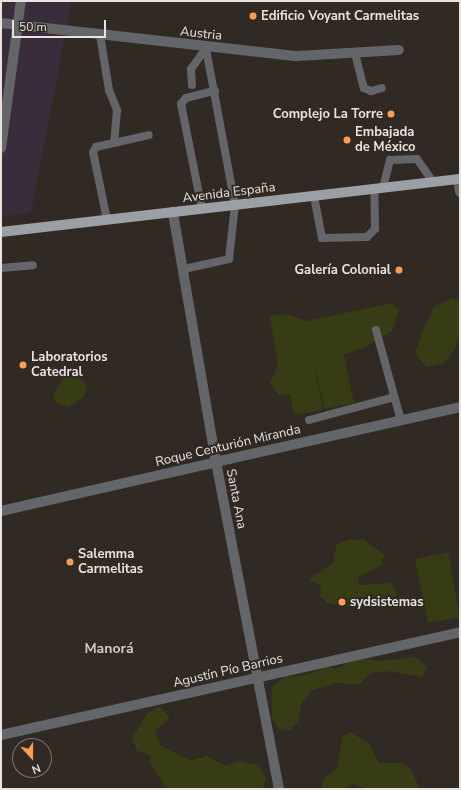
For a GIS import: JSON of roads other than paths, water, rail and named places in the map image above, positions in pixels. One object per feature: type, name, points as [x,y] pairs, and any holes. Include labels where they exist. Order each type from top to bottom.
[{"type":"main road","name":"Avenida España","points":[[1,232],[459,179]]},
{"type":"street","points":[[1,148],[21,1]]},
{"type":"street","name":"Austria","points":[[1,23],[206,48],[297,56],[399,50]]},
{"type":"street","points":[[459,179],[460,192]]},
{"type":"street","name":"Santa Ana","points":[[173,212],[216,462],[279,789]]},
{"type":"street","name":"Roque Centurión Miranda","points":[[1,511],[460,407]]},
{"type":"street","name":"Agustín Pío Barrios","points":[[1,735],[460,632]]},
{"type":"lane","points":[[100,35],[110,96],[117,110],[114,143]]},
{"type":"lane","points":[[192,85],[191,69],[206,48]]},
{"type":"lane","points":[[184,269],[229,259],[235,205],[206,48]]},
{"type":"lane","points":[[355,53],[364,88],[371,91],[382,88]]},
{"type":"lane","points":[[202,209],[181,104],[186,98],[215,91]]},
{"type":"lane","points":[[106,220],[92,158],[96,147],[149,135]]},
{"type":"lane","points":[[314,196],[322,238],[367,237],[375,229],[378,189],[390,160],[417,159],[433,182]]},
{"type":"lane","points":[[1,268],[33,265]]},
{"type":"lane","points":[[376,330],[401,420]]},
{"type":"lane","points":[[309,420],[394,397]]},
{"type":"place","name":"Edificio Voyant Carmelitas","points":[[253,16]]},
{"type":"place","name":"Complejo La Torre","points":[[391,114]]},
{"type":"place","name":"Embajada de México","points":[[347,140]]},
{"type":"place","name":"Galería Colonial","points":[[399,270]]},
{"type":"place","name":"Laboratorios Catedral","points":[[23,365]]},
{"type":"place","name":"Salemma Carmelitas","points":[[70,562]]},
{"type":"place","name":"sydsistemas","points":[[342,602]]},
{"type":"district","name":"Manorá","points":[[109,649]]}]
